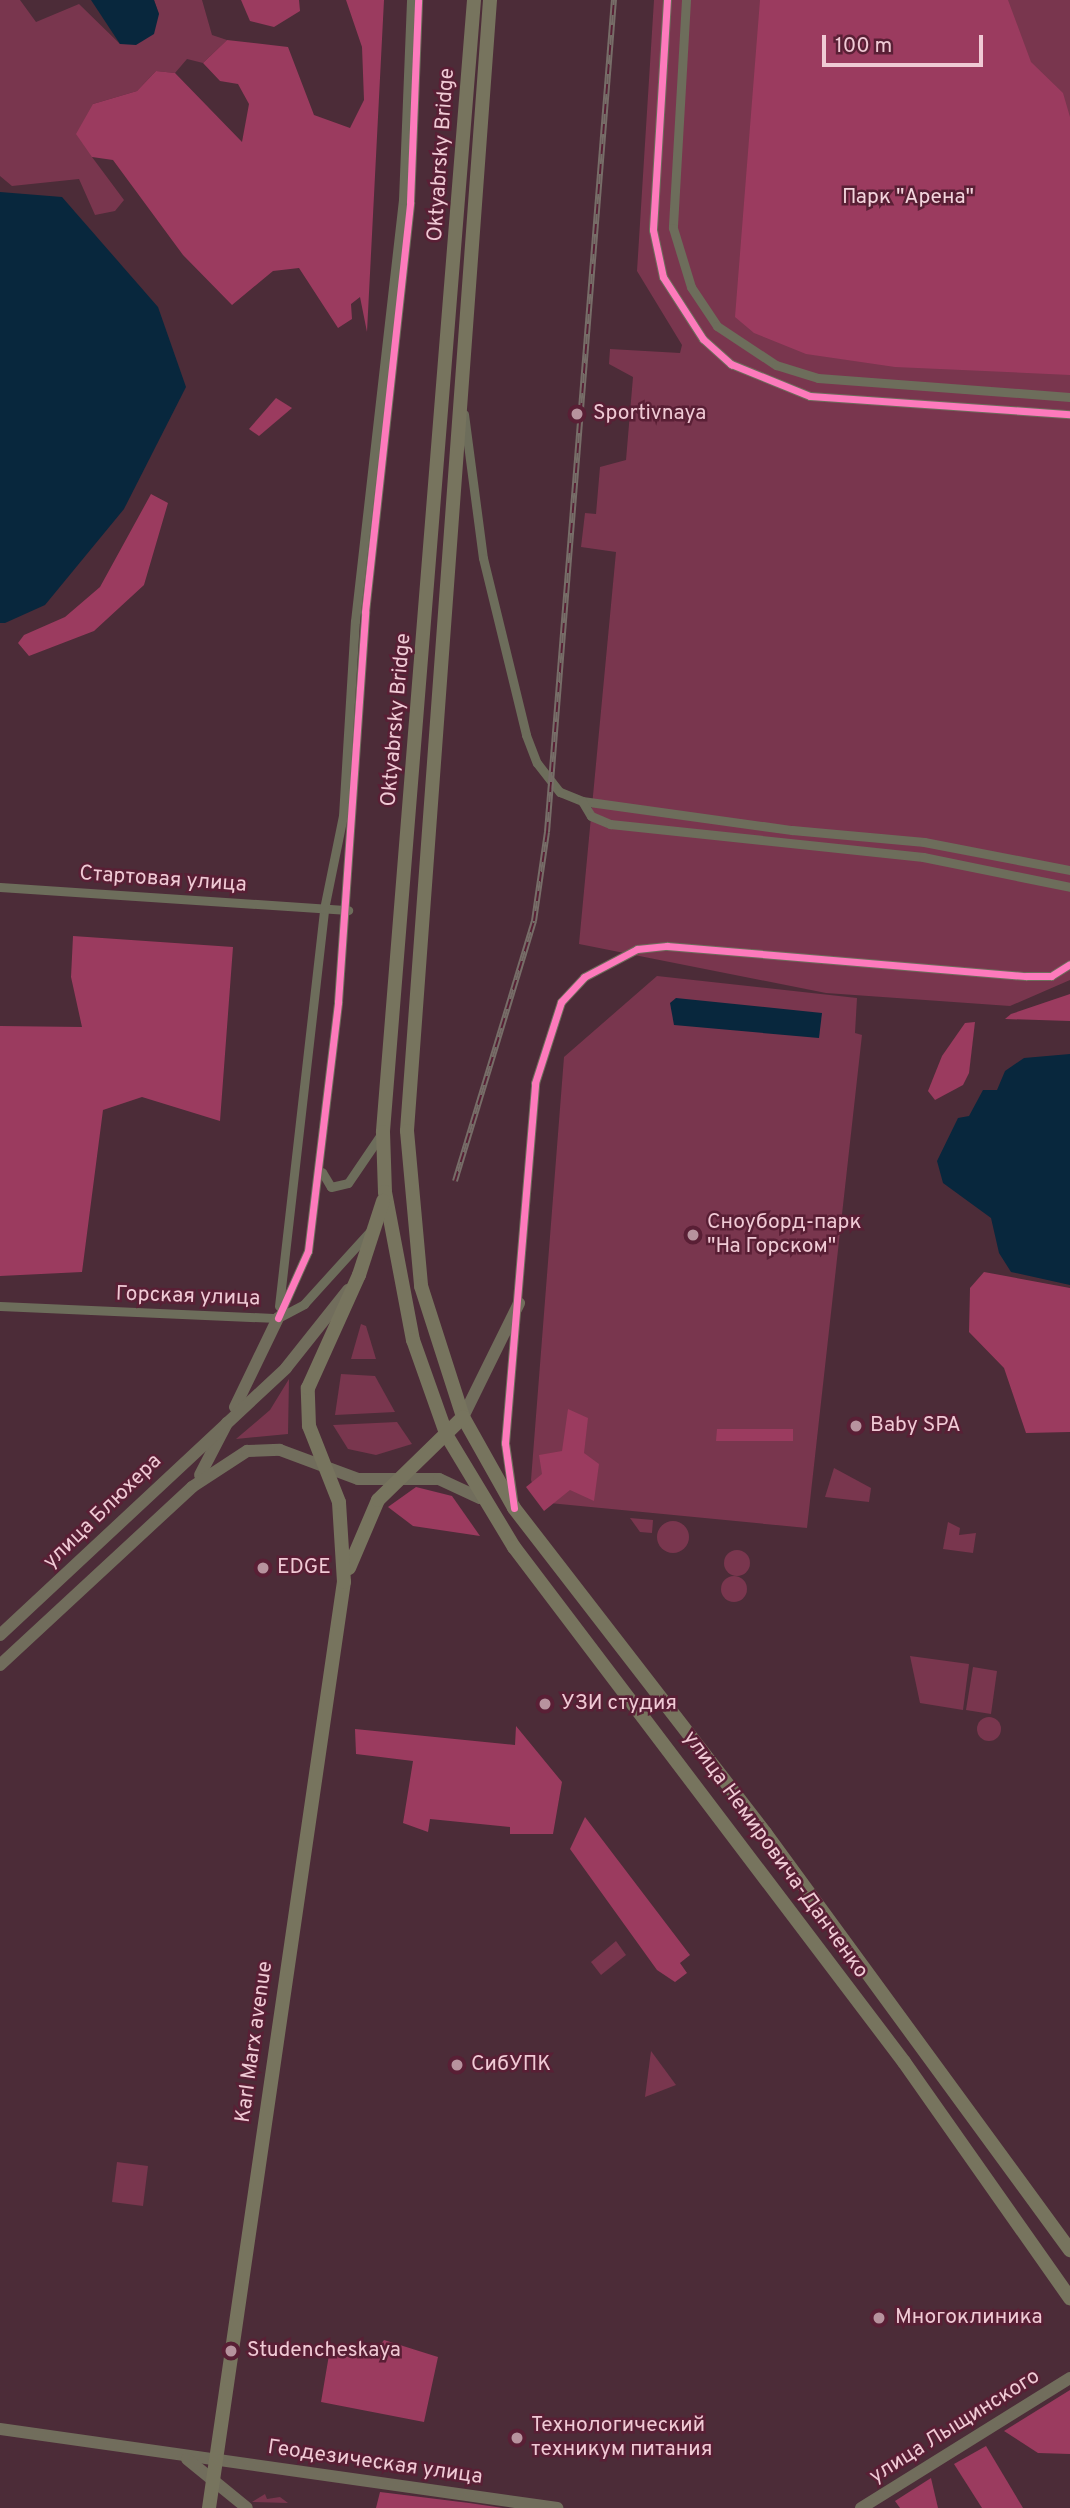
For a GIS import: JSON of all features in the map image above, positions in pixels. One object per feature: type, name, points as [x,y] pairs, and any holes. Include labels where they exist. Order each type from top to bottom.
[{"type":"main road","name":"Oktyabrsky Bridge","points":[[447,1436],[413,1340],[385,1192],[383,1132],[474,0]]},
{"type":"main road","name":"Oktyabrsky Bridge","points":[[463,1417],[421,1286],[407,1131],[490,0]]},
{"type":"main road","points":[[344,1582],[344,1535],[327,1467],[309,1426],[308,1388],[359,1275],[385,1192]]},
{"type":"main road","name":"улица Блюхера","points":[[0,1635],[231,1414],[286,1368],[359,1275]]},
{"type":"main road","points":[[344,1582],[371,1513],[399,1479],[447,1436],[463,1417],[520,1303]]},
{"type":"main road","points":[[192,1487],[278,1318]]},
{"type":"main road","name":"улица Немировича-Данченко","points":[[463,1417],[514,1508],[773,1843],[1070,2250]]},
{"type":"main road","name":"улица Немировича-Данченко","points":[[447,1436],[480,1498],[904,2062],[1070,2298]]},
{"type":"main road","name":"улица Блюхера","points":[[0,1665],[220,1463],[264,1448],[358,1479],[439,1479],[480,1498]]},
{"type":"main road","name":"Karl Marx avenue","points":[[209,2508],[344,1582]]},
{"type":"main road","name":"улица Лыщинского","points":[[861,2508],[1070,2378]]},
{"type":"main road","name":"Геодезическая улица","points":[[0,2429],[187,2459],[557,2508]]},
{"type":"main road","points":[[187,2459],[247,2508]]},
{"type":"street","points":[[278,1318],[324,909],[343,817],[355,621],[403,200],[411,0]]},
{"type":"street","points":[[278,1318],[308,1251],[321,1166],[348,910],[365,612],[410,202],[418,0]]},
{"type":"street","points":[[667,0],[653,230],[663,277],[685,318],[731,364],[788,390],[974,408],[1070,414]]},
{"type":"street","points":[[686,0],[673,217],[681,264],[703,308],[742,347],[807,374],[975,391],[1070,397]]},
{"type":"street","points":[[461,391],[483,558],[526,735],[537,764],[560,792],[583,802],[792,830],[924,842],[1070,870]]},
{"type":"street","points":[[974,408],[975,391]]},
{"type":"street","points":[[583,802],[591,816],[610,824],[923,857],[1070,887]]},
{"type":"street","points":[[791,845],[792,830]]},
{"type":"street","name":"Стартовая улица","points":[[0,887],[348,910]]},
{"type":"street","points":[[514,1508],[505,1443],[520,1303],[535,1083],[561,1002],[584,976],[637,950],[667,946],[1026,976],[1051,976],[1070,964]]},
{"type":"street","points":[[321,1166],[328,1186],[340,1188],[359,1174],[383,1132]]},
{"type":"street","name":"Горская улица","points":[[0,1306],[278,1318],[304,1304],[377,1224]]},
{"type":"green space","points":[[0,0],[20,0],[36,22],[79,4],[120,44],[159,14],[154,0],[202,0],[212,35],[227,40],[203,63],[187,59],[175,73],[156,71],[137,91],[93,104],[92,157],[124,200],[115,211],[95,215],[79,179],[12,186],[0,176]]},
{"type":"green space","points":[[241,0],[299,0],[300,11],[274,27],[250,21]]},
{"type":"green space","points":[[346,0],[384,0],[367,332],[360,297],[351,304],[352,319],[338,328],[299,268],[273,271],[232,305],[183,255],[113,160],[92,157],[76,134],[93,104],[137,91],[156,71],[175,73],[242,142],[249,104],[238,84],[220,81],[203,63],[227,40],[288,47],[314,115],[350,128],[364,100],[362,47]]},
{"type":"green space","points":[[654,0],[1070,0],[1070,980],[1010,1006],[826,993],[579,944],[616,552],[581,547],[585,513],[596,514],[600,467],[626,460],[633,377],[609,364],[610,349],[680,353],[682,345],[637,271]]},
{"type":"green space","name":"Парк \"Арена\"","points":[[760,0],[1008,0],[1031,62],[1063,93],[1070,117],[1070,375],[895,367],[806,354],[754,333],[735,317]]},
{"type":"green space","points":[[276,398],[292,408],[259,436],[249,429]]},
{"type":"green space","points":[[151,494],[168,503],[144,585],[94,631],[29,656],[18,643],[24,635],[65,617],[100,587]]},
{"type":"green space","points":[[73,936],[233,947],[220,1121],[142,1097],[103,1110],[82,1272],[0,1276],[0,1026],[82,1027],[71,977]]},
{"type":"green space","name":"Сноуборд-парк \"На Горском\"","points":[[657,976],[857,998],[855,1033],[862,1035],[807,1528],[539,1502],[531,1480],[564,1057]]},
{"type":"green space","points":[[1070,994],[1070,1021],[1005,1019],[1011,1014]]},
{"type":"green space","points":[[975,1022],[969,1073],[963,1085],[935,1100],[928,1091],[942,1056],[965,1023]]},
{"type":"green space","points":[[984,1272],[1070,1288],[1070,1432],[1026,1433],[1004,1368],[969,1332],[970,1288]]},
{"type":"green space","points":[[361,1324],[366,1326],[376,1359],[351,1359]]},
{"type":"green space","points":[[341,1374],[375,1376],[395,1412],[335,1415]]},
{"type":"green space","points":[[289,1379],[288,1434],[236,1439],[270,1410]]},
{"type":"green space","points":[[568,1409],[588,1418],[584,1453],[599,1464],[594,1501],[570,1490],[544,1511],[526,1487],[542,1474],[539,1455],[562,1451]]},
{"type":"green space","points":[[397,1422],[412,1444],[376,1455],[348,1449],[333,1425]]},
{"type":"green space","points":[[717,1429],[793,1429],[793,1441],[716,1441]]},
{"type":"green space","points":[[834,1468],[871,1488],[869,1502],[825,1497]]},
{"type":"green space","points":[[416,1487],[452,1496],[480,1536],[413,1526],[388,1507]]},
{"type":"green space","points":[[630,1518],[653,1520],[652,1533],[640,1532]]},
{"type":"green space","points":[[673,1521],[684,1526],[689,1537],[684,1548],[673,1553],[662,1548],[657,1537],[662,1526]]},
{"type":"green space","points":[[948,1522],[960,1528],[959,1535],[976,1533],[973,1553],[943,1549]]},
{"type":"green space","points":[[737,1550],[746,1554],[750,1563],[746,1572],[737,1576],[728,1572],[724,1563],[728,1554]]},
{"type":"green space","points":[[734,1576],[743,1580],[747,1589],[743,1598],[734,1602],[725,1598],[721,1589],[725,1580]]},
{"type":"green space","points":[[910,1656],[969,1664],[963,1710],[920,1703]]},
{"type":"green space","points":[[973,1667],[997,1671],[991,1714],[966,1710]]},
{"type":"green space","points":[[989,1717],[1000,1724],[1001,1729],[994,1740],[989,1741],[978,1734],[977,1729],[984,1718]]},
{"type":"green space","points":[[516,1726],[562,1782],[553,1834],[510,1834],[510,1827],[430,1819],[428,1832],[403,1823],[413,1761],[356,1754],[355,1729],[515,1745]]},
{"type":"green space","points":[[585,1817],[690,1955],[680,1963],[687,1973],[675,1982],[657,1970],[570,1849]]},
{"type":"green space","points":[[616,1941],[626,1955],[601,1975],[591,1962]]},
{"type":"green space","points":[[651,2051],[676,2085],[645,2097]]},
{"type":"green space","points":[[117,2162],[148,2166],[143,2206],[112,2202]]},
{"type":"green space","points":[[384,2340],[438,2357],[424,2422],[321,2402],[330,2349],[375,2352]]},
{"type":"green space","points":[[1070,2390],[1070,2454],[1038,2453],[1004,2431]]},
{"type":"green space","points":[[986,2446],[1023,2508],[982,2508],[954,2464]]},
{"type":"green space","points":[[931,2478],[938,2508],[900,2508],[895,2501]]},
{"type":"green space","points":[[380,2492],[469,2503],[503,2508],[376,2508]]},
{"type":"green space","points":[[265,2494],[267,2499],[280,2497],[288,2503],[252,2502]]},
{"type":"water","points":[[91,0],[154,0],[159,14],[154,34],[136,45],[120,44]]},
{"type":"water","points":[[0,192],[62,197],[158,307],[186,387],[124,509],[45,605],[5,623],[0,623]]},
{"type":"water","points":[[676,998],[822,1013],[819,1038],[674,1025],[670,1003]]},
{"type":"water","points":[[1070,1054],[1070,1285],[1011,1272],[999,1253],[991,1218],[943,1183],[937,1161],[958,1118],[969,1116],[983,1090],[997,1090],[1005,1071],[1024,1058]]},
{"type":"railway","points":[[455,1181],[534,921],[547,832],[614,0]]},
{"type":"cycle path","points":[[278,1318],[308,1251],[338,1002],[365,612],[410,202],[418,0]]},
{"type":"cycle path","points":[[667,0],[653,230],[663,277],[703,339],[731,364],[810,396],[1070,414]]},
{"type":"cycle path","points":[[514,1508],[505,1443],[535,1083],[561,1002],[584,977],[637,949],[667,946],[1026,976],[1051,976],[1070,964]]},
{"type":"place","name":"Sportivnaya","points":[[577,414]]},
{"type":"place","name":"Сноуборд-парк \"На Горском\"","points":[[693,1235]]},
{"type":"place","name":"Baby SPA","points":[[856,1426]]},
{"type":"place","name":"EDGE","points":[[263,1568]]},
{"type":"place","name":"УЗИ студия","points":[[545,1704]]},
{"type":"place","name":"СибУПК","points":[[457,2065]]},
{"type":"place","name":"Многоклиника","points":[[879,2318]]},
{"type":"place","name":"Studencheskaya","points":[[231,2351]]},
{"type":"place","name":"Технологический техникум питания","points":[[517,2438]]}]
